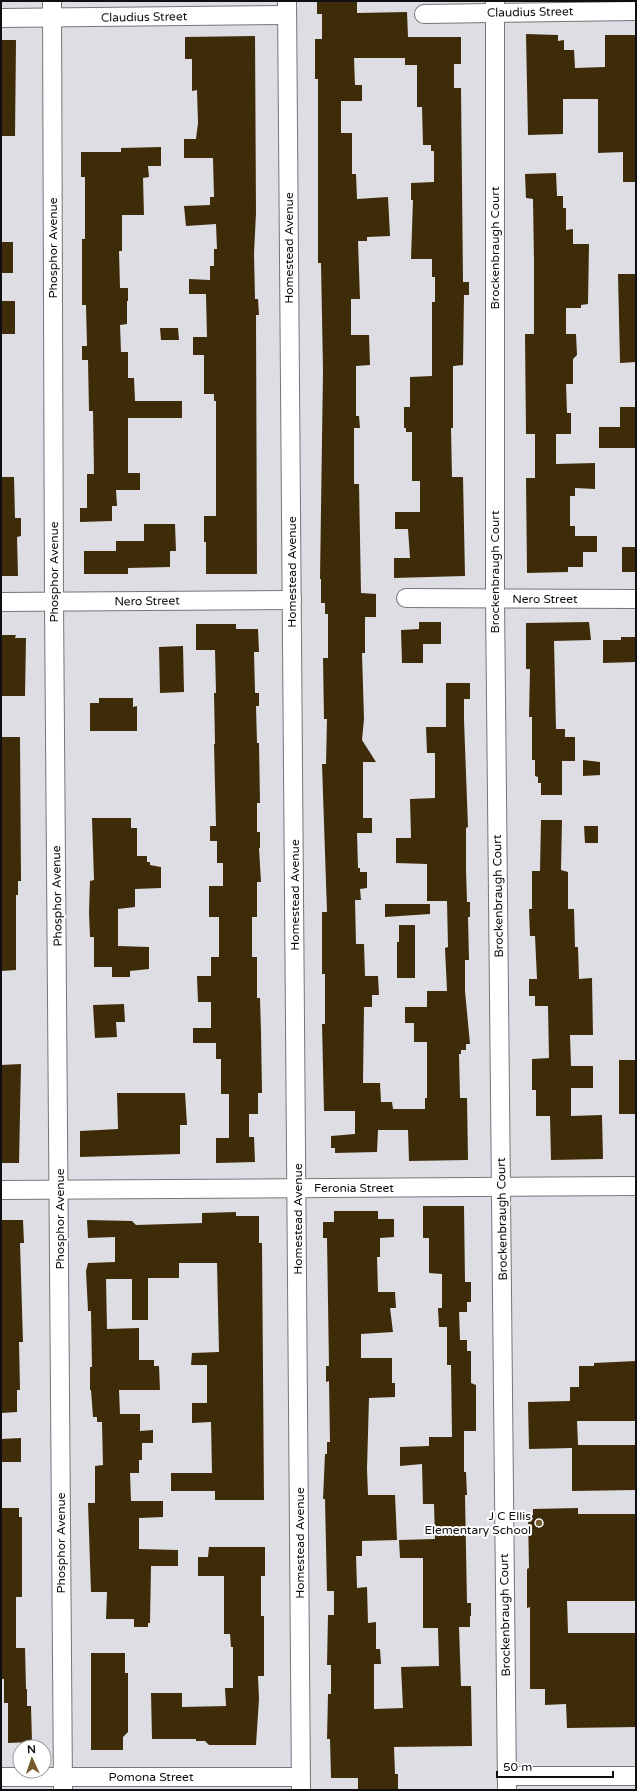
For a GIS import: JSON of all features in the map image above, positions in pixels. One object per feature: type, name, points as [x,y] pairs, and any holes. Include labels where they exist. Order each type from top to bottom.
[{"type":"street","name":"Claudius Street","points":[[424,14],[495,7],[636,11]]},
{"type":"street","name":"Brockenbraugh Court","points":[[495,7],[495,599],[507,1783]]},
{"type":"street","name":"Claudius Street","points":[[1,18],[52,9],[287,8]]},
{"type":"street","name":"Homestead Avenue","points":[[287,8],[298,1188],[301,1783]]},
{"type":"street","name":"Phosphor Avenue","points":[[52,9],[54,602],[63,1783]]},
{"type":"street","name":"Nero Street","points":[[406,598],[636,599]]},
{"type":"street","name":"Nero Street","points":[[1,602],[292,600]]},
{"type":"street","name":"Feronia Street","points":[[1,1190],[636,1186]]},
{"type":"street","name":"Pomona Street","points":[[1,1776],[63,1783],[301,1783]]},
{"type":"street","points":[[507,1783],[636,1776]]},
{"type":"building","points":[[317,1],[357,1],[357,13],[407,12],[408,37],[461,37],[461,64],[454,64],[454,88],[461,88],[463,282],[469,282],[469,295],[464,295],[463,365],[453,366],[453,428],[451,428],[452,477],[463,477],[465,576],[394,578],[394,558],[410,558],[408,529],[395,529],[395,512],[420,512],[420,481],[412,481],[412,432],[406,432],[406,428],[404,428],[404,407],[410,407],[410,377],[432,376],[432,302],[435,302],[435,277],[432,277],[432,259],[411,259],[413,200],[411,200],[411,183],[434,182],[434,151],[431,151],[431,145],[423,145],[422,107],[417,107],[417,65],[405,65],[405,58],[354,58],[355,85],[362,85],[362,101],[341,101],[341,133],[352,133],[352,174],[356,174],[357,199],[388,197],[390,236],[367,237],[367,241],[358,241],[360,299],[351,299],[351,335],[369,335],[370,365],[356,366],[356,416],[359,416],[360,428],[354,428],[354,484],[359,484],[361,593],[376,594],[376,617],[365,617],[365,653],[362,653],[364,719],[362,740],[376,762],[363,762],[363,818],[372,818],[372,833],[357,833],[358,868],[360,868],[360,872],[367,872],[367,888],[360,889],[361,900],[355,900],[356,944],[364,944],[365,976],[378,976],[379,995],[372,995],[372,1007],[364,1007],[363,1083],[380,1083],[381,1102],[392,1102],[393,1109],[425,1109],[425,1098],[427,1098],[427,1042],[414,1042],[414,1023],[405,1023],[405,1007],[427,1007],[427,991],[447,991],[445,948],[448,947],[447,901],[427,901],[427,864],[396,863],[396,838],[411,838],[410,799],[435,798],[435,753],[427,753],[426,727],[446,727],[446,683],[470,683],[470,699],[464,699],[464,720],[468,827],[466,828],[467,902],[470,902],[470,917],[468,917],[469,960],[465,960],[465,991],[470,1044],[466,1044],[466,1050],[461,1050],[461,1054],[459,1054],[460,1098],[467,1098],[468,1160],[409,1161],[408,1130],[378,1130],[377,1152],[335,1153],[335,1148],[331,1148],[331,1136],[355,1134],[355,1111],[324,1111],[322,1024],[325,1024],[325,974],[322,974],[322,912],[327,912],[322,764],[326,764],[327,719],[324,719],[323,658],[328,658],[328,614],[325,614],[325,603],[321,603],[320,579],[323,370],[321,263],[318,263],[318,79],[315,79],[315,39],[322,39],[322,14],[317,14]]},
{"type":"building","points":[[526,34],[558,35],[558,41],[564,40],[564,50],[574,50],[575,68],[605,67],[605,35],[636,35],[636,182],[623,182],[623,152],[598,153],[598,99],[563,99],[563,134],[528,135]]},
{"type":"building","points":[[255,36],[256,213],[254,253],[255,299],[258,299],[259,315],[256,315],[257,574],[206,574],[204,516],[216,516],[216,401],[214,401],[214,394],[204,394],[204,355],[193,355],[193,337],[207,337],[206,294],[189,294],[189,279],[210,280],[210,266],[214,266],[214,249],[217,249],[216,224],[186,226],[184,206],[210,205],[210,197],[214,197],[213,158],[184,158],[184,139],[196,139],[198,123],[197,90],[192,91],[192,59],[185,59],[185,37]]},
{"type":"building","points":[[1,40],[16,40],[15,136],[1,136]]},
{"type":"building","points":[[161,147],[161,166],[148,166],[149,177],[143,178],[144,215],[122,215],[122,251],[119,251],[120,288],[128,288],[128,301],[127,324],[120,325],[121,352],[128,352],[128,378],[134,378],[135,401],[182,401],[182,418],[128,418],[128,473],[140,473],[140,490],[116,490],[117,506],[112,506],[112,521],[80,522],[80,508],[87,508],[87,474],[94,474],[93,411],[89,411],[88,360],[82,360],[82,346],[87,346],[86,305],[82,305],[82,239],[85,239],[85,177],[81,177],[81,152],[121,152],[121,148]]},
{"type":"building","points":[[556,173],[557,196],[563,196],[563,208],[566,208],[566,230],[573,229],[573,244],[589,244],[588,304],[581,305],[581,308],[566,308],[566,334],[576,334],[577,355],[573,359],[573,384],[566,384],[567,413],[571,413],[571,434],[556,434],[556,464],[595,463],[595,489],[575,488],[575,496],[570,496],[570,526],[575,526],[575,536],[597,536],[597,552],[583,552],[583,567],[568,567],[568,572],[527,573],[526,478],[535,478],[535,434],[526,434],[525,334],[534,334],[534,262],[533,199],[526,198],[525,174]]},
{"type":"building","points":[[1,242],[13,242],[13,273],[1,273]]},
{"type":"building","points":[[618,274],[636,274],[636,362],[620,363]]},
{"type":"building","points":[[1,301],[15,301],[15,334],[1,334]]},
{"type":"building","points":[[160,328],[178,328],[179,340],[161,340]]},
{"type":"building","points":[[620,407],[636,407],[636,448],[599,448],[599,427],[620,427]]},
{"type":"building","points":[[1,477],[14,477],[15,518],[21,518],[21,536],[17,537],[18,576],[1,576]]},
{"type":"building","points":[[144,524],[175,524],[176,551],[170,551],[170,567],[128,568],[128,574],[84,574],[84,551],[116,551],[116,541],[144,541]]},
{"type":"building","points":[[622,547],[636,547],[636,572],[622,572]]},
{"type":"building","points":[[419,622],[441,622],[441,644],[423,644],[423,663],[402,663],[401,630],[419,629]]},
{"type":"building","points":[[589,622],[591,640],[554,641],[556,729],[565,729],[565,737],[575,737],[575,761],[562,761],[562,795],[541,795],[541,783],[538,783],[538,777],[535,776],[535,760],[532,760],[532,717],[529,717],[530,669],[526,669],[526,623]]},
{"type":"building","points":[[196,624],[236,624],[236,629],[258,629],[259,652],[254,652],[255,693],[259,693],[259,706],[256,706],[257,743],[259,743],[260,803],[257,803],[257,832],[260,832],[259,848],[261,882],[257,882],[257,917],[252,917],[252,957],[257,957],[257,998],[260,998],[262,1093],[258,1093],[258,1114],[249,1114],[249,1137],[254,1137],[255,1162],[216,1163],[216,1138],[229,1138],[229,1094],[221,1094],[221,1059],[216,1059],[216,1043],[193,1043],[193,1028],[211,1028],[211,1002],[198,1002],[197,976],[211,976],[211,957],[219,957],[219,917],[209,917],[209,886],[223,886],[223,863],[217,863],[217,841],[210,841],[210,826],[216,826],[214,744],[214,693],[216,693],[215,650],[196,650]]},
{"type":"building","points":[[1,635],[16,635],[15,638],[26,638],[25,696],[1,696]]},
{"type":"building","points":[[621,637],[636,637],[636,662],[603,663],[603,640],[621,640]]},
{"type":"building","points":[[183,646],[184,692],[160,693],[159,647]]},
{"type":"building","points":[[99,698],[133,698],[133,707],[137,706],[137,731],[90,731],[90,703],[99,703]]},
{"type":"building","points":[[1,737],[20,737],[21,881],[18,881],[18,895],[16,895],[16,970],[1,971]]},
{"type":"building","points":[[583,760],[600,762],[600,775],[583,776]]},
{"type":"building","points":[[92,818],[131,818],[131,828],[137,828],[137,856],[147,856],[147,862],[150,862],[150,865],[161,867],[161,888],[135,889],[135,907],[118,909],[118,946],[149,947],[149,969],[130,971],[130,977],[112,977],[112,967],[94,967],[94,937],[90,937],[89,913],[90,881],[94,880]]},
{"type":"building","points":[[541,820],[562,820],[561,870],[568,872],[568,909],[574,909],[575,947],[578,947],[579,979],[592,978],[593,1035],[570,1035],[571,1066],[593,1066],[593,1088],[571,1088],[571,1116],[602,1115],[603,1159],[551,1160],[550,1116],[536,1116],[536,1090],[532,1090],[532,1059],[549,1058],[548,1006],[535,1006],[535,996],[529,996],[529,979],[537,979],[535,936],[530,936],[529,909],[532,909],[532,871],[540,871]]},
{"type":"building","points":[[584,826],[598,826],[598,843],[585,843]]},
{"type":"building","points":[[385,904],[430,904],[430,914],[385,917]]},
{"type":"building","points":[[399,925],[415,925],[415,978],[397,978],[397,942],[399,942]]},
{"type":"building","points":[[124,1004],[125,1022],[116,1022],[117,1037],[95,1038],[93,1005]]},
{"type":"building","points":[[619,1060],[636,1060],[636,1114],[619,1114]]},
{"type":"building","points":[[21,1064],[19,1163],[1,1163],[1,1065]]},
{"type":"building","points":[[117,1093],[185,1093],[187,1125],[180,1125],[180,1154],[80,1157],[80,1131],[118,1129]]},
{"type":"building","points":[[423,1206],[464,1206],[465,1282],[471,1282],[471,1302],[467,1302],[467,1312],[459,1312],[460,1340],[467,1340],[467,1351],[471,1351],[471,1383],[476,1385],[476,1431],[464,1431],[464,1472],[466,1472],[467,1495],[465,1495],[467,1603],[471,1603],[471,1616],[470,1627],[459,1627],[461,1686],[471,1686],[472,1746],[394,1747],[395,1774],[398,1774],[398,1790],[358,1790],[358,1778],[331,1778],[330,1739],[327,1739],[328,1694],[331,1694],[331,1665],[327,1665],[328,1615],[334,1615],[334,1591],[327,1591],[325,1499],[323,1499],[325,1454],[327,1454],[327,1442],[330,1442],[329,1381],[326,1382],[326,1366],[329,1366],[327,1238],[323,1238],[323,1222],[334,1222],[334,1211],[378,1211],[378,1219],[394,1219],[394,1237],[380,1238],[380,1257],[377,1257],[378,1292],[395,1292],[396,1308],[390,1308],[393,1332],[361,1334],[361,1358],[392,1358],[392,1383],[395,1383],[395,1397],[369,1398],[367,1469],[368,1495],[395,1495],[397,1540],[362,1541],[362,1556],[356,1556],[357,1588],[367,1587],[368,1623],[376,1622],[376,1649],[380,1649],[381,1664],[374,1664],[374,1709],[403,1708],[401,1667],[439,1666],[438,1628],[423,1628],[423,1558],[400,1558],[399,1540],[435,1539],[434,1504],[423,1504],[422,1464],[400,1466],[400,1447],[429,1446],[429,1437],[452,1437],[451,1365],[447,1365],[447,1327],[439,1327],[438,1308],[442,1308],[442,1274],[429,1273],[429,1238],[423,1238]]},
{"type":"building","points":[[236,1212],[236,1216],[259,1216],[259,1243],[262,1243],[264,1500],[215,1500],[215,1491],[171,1491],[171,1473],[212,1473],[211,1422],[192,1423],[192,1403],[207,1403],[207,1365],[191,1365],[192,1353],[219,1352],[217,1263],[179,1263],[179,1278],[148,1278],[148,1320],[132,1320],[132,1279],[106,1279],[107,1329],[139,1328],[139,1360],[154,1360],[154,1366],[159,1366],[160,1390],[119,1390],[120,1414],[140,1414],[140,1431],[153,1430],[153,1443],[142,1443],[142,1460],[139,1460],[139,1473],[130,1473],[131,1501],[163,1501],[163,1517],[139,1518],[139,1549],[178,1550],[178,1566],[151,1566],[150,1623],[148,1623],[148,1627],[134,1627],[134,1619],[106,1619],[107,1592],[91,1592],[88,1503],[95,1503],[95,1466],[103,1465],[102,1422],[97,1422],[97,1417],[93,1417],[90,1390],[90,1367],[92,1367],[91,1311],[88,1311],[86,1271],[88,1263],[115,1262],[115,1237],[88,1238],[87,1220],[132,1221],[136,1225],[202,1223],[202,1213]]},
{"type":"building","points":[[1,1220],[23,1220],[24,1243],[20,1243],[23,1342],[19,1342],[20,1390],[17,1390],[17,1412],[1,1413]]},
{"type":"building","points":[[636,1361],[636,1421],[577,1421],[578,1445],[636,1445],[636,1490],[572,1491],[572,1448],[529,1449],[528,1402],[570,1401],[570,1387],[579,1387],[579,1366],[594,1366],[594,1363]]},
{"type":"building","points":[[21,1438],[21,1462],[1,1462],[1,1439]]},
{"type":"building","points":[[1,1508],[19,1508],[19,1517],[22,1517],[22,1597],[16,1597],[16,1648],[25,1648],[27,1706],[31,1706],[32,1739],[12,1739],[12,1743],[8,1743],[8,1703],[4,1703],[4,1679],[1,1679]]},
{"type":"building","points":[[578,1508],[578,1514],[636,1514],[636,1601],[567,1601],[568,1633],[636,1633],[636,1727],[567,1728],[566,1704],[545,1705],[545,1689],[530,1689],[530,1607],[527,1608],[527,1569],[529,1568],[528,1516],[533,1515],[533,1509]]},
{"type":"building","points":[[209,1547],[265,1547],[265,1576],[261,1576],[261,1616],[264,1616],[264,1676],[258,1676],[259,1699],[256,1745],[209,1745],[205,1741],[196,1741],[196,1739],[152,1739],[151,1693],[182,1693],[182,1707],[226,1706],[225,1688],[233,1688],[233,1647],[231,1647],[230,1634],[224,1634],[224,1576],[198,1576],[198,1557],[208,1557]]},
{"type":"building","points":[[91,1653],[125,1653],[125,1673],[128,1673],[128,1732],[123,1737],[123,1750],[91,1750]]},
{"type":"place","name":"J C Ellis Elementary School","points":[[539,1523]]}]
